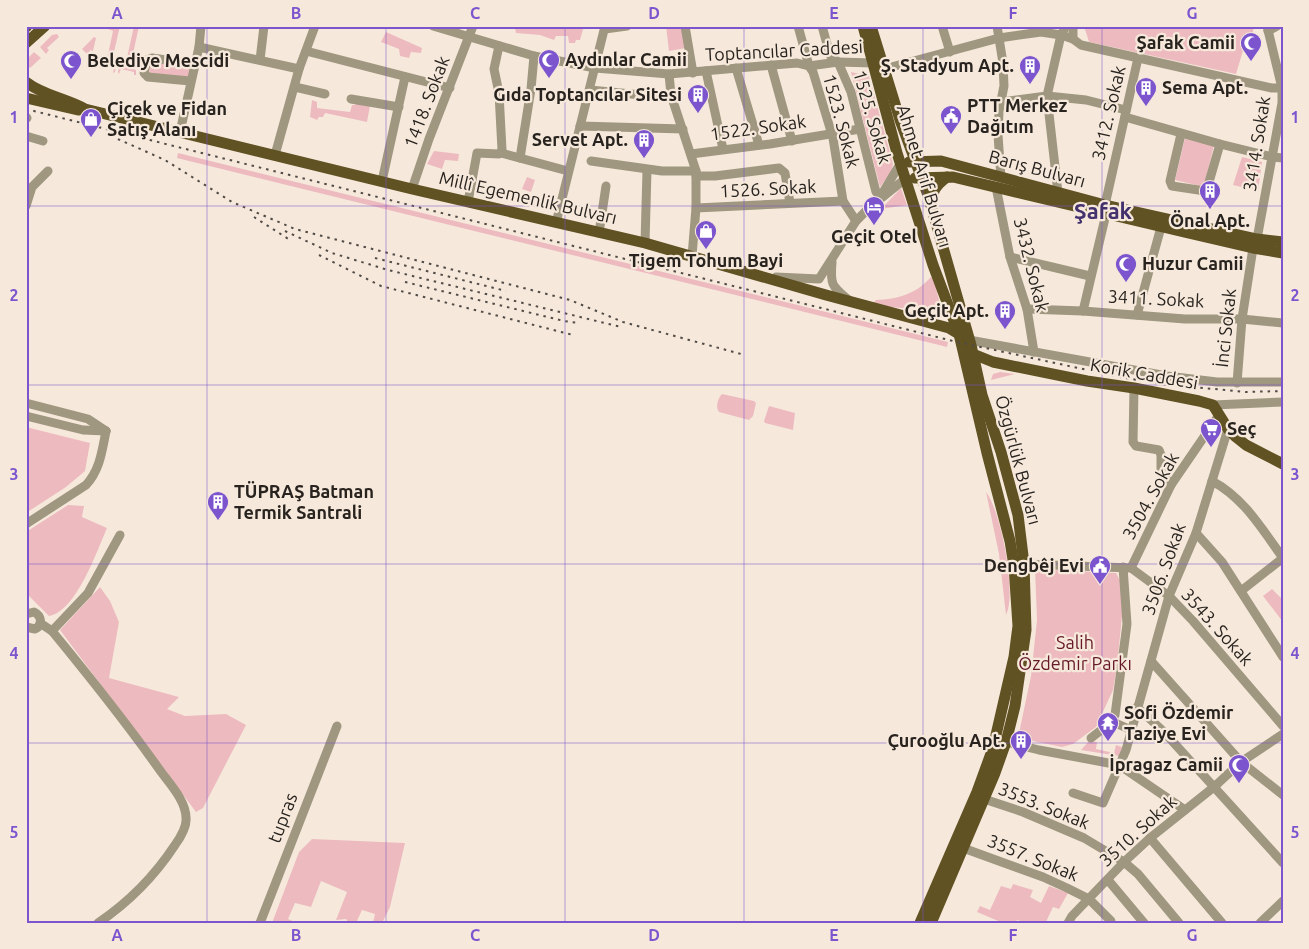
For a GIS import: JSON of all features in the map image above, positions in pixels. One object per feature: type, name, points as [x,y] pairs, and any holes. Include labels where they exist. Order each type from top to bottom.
[{"type":"main road","points":[[26,43],[45,26]]},
{"type":"main road","name":"Ahmet Arif Bulvarı","points":[[862,26],[900,164],[933,265],[959,334]]},
{"type":"main road","name":"Ahmet Arif Bulvarı","points":[[871,26],[900,120],[910,143],[930,206],[963,321]]},
{"type":"main road","points":[[27,82],[40,91],[75,103],[85,109]]},
{"type":"main road","points":[[26,98],[76,110],[85,109]]},
{"type":"main road","name":"Millî Egemenlik Bulvarı","points":[[85,109],[412,189],[645,243],[949,328],[959,334]]},
{"type":"main road","points":[[910,143],[922,153],[941,161]]},
{"type":"main road","name":"Barış Bulvarı","points":[[900,164],[915,161],[941,161],[999,182],[1105,209],[1255,243],[1283,252]]},
{"type":"main road","name":"Barış Bulvarı","points":[[906,179],[953,176],[999,182],[1058,193],[1161,227],[1255,243],[1283,242]]},
{"type":"main road","points":[[930,206],[935,186],[947,177]]},
{"type":"main road","points":[[928,322],[944,318],[952,313],[957,301]]},
{"type":"main road","name":"Özgürlük Bulvarı","points":[[931,923],[1006,742],[1015,706],[1026,630],[1024,564],[1018,515],[992,422],[982,395],[981,383],[963,321]]},
{"type":"main road","name":"Özgürlük Bulvarı","points":[[920,923],[977,792],[993,748],[1014,657],[1018,626],[1014,566],[1010,541],[959,334]]},
{"type":"main road","name":"Korik Caddesi","points":[[973,354],[1006,364],[1088,382],[1134,388],[1199,401],[1216,410]]},
{"type":"main road","points":[[981,383],[986,373],[1006,364]]},
{"type":"main road","points":[[1216,410],[1228,429],[1246,445],[1283,464]]},
{"type":"main road","points":[[995,483],[1009,480]]},
{"type":"street","points":[[180,132],[199,47],[200,26]]},
{"type":"street","points":[[260,60],[264,26]]},
{"type":"street","points":[[275,155],[299,69],[315,26]]},
{"type":"street","name":"Toptancılar Caddesi","points":[[433,26],[534,56],[595,68],[669,74],[797,63],[809,66],[838,62],[873,63]]},
{"type":"street","name":"1418. Sokak","points":[[412,189],[429,139],[473,26]]},
{"type":"street","points":[[556,223],[605,28],[627,26]]},
{"type":"street","points":[[685,26],[693,73]]},
{"type":"street","name":"1523. Sokak","points":[[798,26],[809,66],[813,72],[832,134],[843,201],[856,221]]},
{"type":"street","name":"1525. Sokak","points":[[822,26],[830,55],[838,62],[851,92],[876,192]]},
{"type":"street","points":[[942,26],[950,52]]},
{"type":"street","name":"3432. Sokak","points":[[997,26],[1004,86],[999,111],[999,182],[1010,257],[1027,310],[1034,352]]},
{"type":"street","points":[[1058,193],[1047,96],[1061,35],[1066,26]]},
{"type":"street","points":[[1073,26],[1073,39]]},
{"type":"street","points":[[1267,29],[1278,26]]},
{"type":"street","name":"3414. Sokak","points":[[1255,243],[1282,103],[1283,88],[1267,29]]},
{"type":"street","points":[[884,69],[999,38],[1041,32],[1061,35],[1073,39],[1080,45],[1272,88],[1283,88]]},
{"type":"street","points":[[499,46],[494,69],[499,93],[500,153]]},
{"type":"street","points":[[199,47],[299,69]]},
{"type":"street","points":[[306,51],[450,88]]},
{"type":"street","points":[[520,158],[531,89],[534,56]]},
{"type":"street","points":[[190,81],[148,76],[144,73],[147,60],[152,58],[195,64]]},
{"type":"street","name":"3412. Sokak","points":[[1083,311],[1138,58]]},
{"type":"street","points":[[771,65],[792,140]]},
{"type":"street","points":[[736,68],[758,145]]},
{"type":"street","points":[[706,71],[723,149]]},
{"type":"street","points":[[669,74],[672,95],[696,173],[696,208],[692,256]]},
{"type":"street","points":[[382,181],[406,77]]},
{"type":"street","points":[[295,87],[326,94]]},
{"type":"street","points":[[590,90],[662,97],[672,95]]},
{"type":"street","points":[[1001,102],[1047,96],[1086,100],[1181,134],[1272,157],[1283,158]]},
{"type":"street","points":[[351,99],[399,107]]},
{"type":"street","points":[[580,126],[683,129]]},
{"type":"street","name":"1522. Sokak","points":[[690,154],[860,129]]},
{"type":"street","points":[[1181,134],[1170,181],[1172,186],[1205,191],[1220,144]]},
{"type":"street","points":[[26,136],[44,141]]},
{"type":"street","points":[[468,202],[477,154],[500,153],[568,171]]},
{"type":"street","points":[[591,161],[647,170],[715,176],[779,168],[785,173],[790,203]]},
{"type":"street","points":[[878,201],[880,194],[900,164]]},
{"type":"street","points":[[645,243],[647,170]]},
{"type":"street","points":[[26,206],[29,186],[48,171]]},
{"type":"street","points":[[819,279],[856,221],[906,179]]},
{"type":"street","points":[[600,233],[606,186]]},
{"type":"street","name":"1526. Sokak","points":[[696,208],[843,201]]},
{"type":"street","points":[[1137,315],[1161,227]]},
{"type":"street","name":"İnci Sokak","points":[[1237,383],[1242,319],[1255,243]]},
{"type":"street","points":[[1010,257],[1090,276]]},
{"type":"street","points":[[832,259],[831,283],[836,290],[850,301]]},
{"type":"street","points":[[763,276],[819,279]]},
{"type":"street","points":[[817,292],[825,287],[819,279]]},
{"type":"street","name":"3411. Sokak","points":[[1027,310],[1242,319],[1283,323]]},
{"type":"street","points":[[969,340],[1167,376],[1217,382],[1283,382]]},
{"type":"street","points":[[1134,388],[1133,442],[1136,446],[1159,450],[1161,455],[1160,473],[1171,485]]},
{"type":"street","points":[[1216,410],[1283,402]]},
{"type":"street","points":[[26,404],[88,419],[106,431]]},
{"type":"street","name":"3504. Sokak","points":[[1111,721],[1117,697],[1126,624],[1127,568],[1171,485],[1216,410]]},
{"type":"street","points":[[26,416],[83,430],[106,431]]},
{"type":"street","name":"3506. Sokak","points":[[1073,793],[1102,803],[1126,750],[1168,596],[1196,533],[1228,429]]},
{"type":"street","points":[[26,524],[86,485],[93,478],[98,469],[106,431]]},
{"type":"street","points":[[1212,480],[1228,489],[1244,506],[1283,558],[1241,590]]},
{"type":"street","points":[[1196,533],[1222,562],[1283,657]]},
{"type":"street","points":[[52,630],[88,592],[120,535]]},
{"type":"street","points":[[1024,564],[1127,568]]},
{"type":"street","name":"3543. Sokak","points":[[1127,568],[1168,596],[1193,620],[1283,726]]},
{"type":"street","points":[[28,611],[38,615],[40,623],[52,630],[119,714],[180,798],[186,818],[185,827],[179,840],[152,877],[136,894],[98,923]]},
{"type":"street","points":[[27,631],[35,629],[40,623]]},
{"type":"street","points":[[1151,661],[1241,762],[1283,795]]},
{"type":"street","points":[[1137,707],[1164,732],[1283,863]]},
{"type":"street","points":[[1091,738],[1111,721],[1130,730]]},
{"type":"street","name":"tupras","points":[[260,923],[337,726]]},
{"type":"street","name":"3510. Sokak","points":[[1068,923],[1072,916],[1124,862],[1150,838],[1214,787],[1241,762],[1283,734]]},
{"type":"street","points":[[1006,742],[1119,765],[1185,810]]},
{"type":"street","name":"3553. Sokak","points":[[984,799],[1023,812],[1084,838],[1124,862],[1138,874],[1179,923]]},
{"type":"street","points":[[1150,838],[1222,923]]},
{"type":"street","name":"3557. Sokak","points":[[963,848],[1043,877],[1089,899],[1111,921]]},
{"type":"street","points":[[1108,880],[1144,923]]},
{"type":"street","points":[[1260,923],[1283,901]]},
{"type":"green space","points":[[110,26],[120,26],[111,65],[116,67],[113,73],[114,68],[100,66],[99,70],[100,63],[106,64],[113,31],[108,29]]},
{"type":"green space","points":[[134,26],[139,26],[130,68],[136,70],[136,75],[134,75],[134,72],[121,69],[119,74],[119,67],[125,67]]},
{"type":"green space","points":[[494,26],[584,26],[580,40],[576,40],[575,43],[569,43],[568,36],[556,36],[554,40],[540,35],[516,33],[515,28],[495,28]]},
{"type":"green space","points":[[666,26],[683,26],[686,48],[669,51]]},
{"type":"green space","points":[[1084,26],[1254,26],[1252,37],[1245,44],[1236,74],[1089,42]]},
{"type":"green space","points":[[386,32],[422,48],[421,53],[411,52],[409,58],[400,56],[399,49],[381,42]]},
{"type":"green space","points":[[57,34],[59,37],[47,48],[49,50],[46,54],[40,47],[52,35]]},
{"type":"green space","points":[[94,37],[96,38],[93,51],[90,50],[89,56],[82,49]]},
{"type":"green space","points":[[34,52],[41,58],[30,68],[26,64],[26,60]]},
{"type":"green space","points":[[151,62],[190,65],[189,78],[149,73]]},
{"type":"green space","points":[[851,72],[869,76],[893,164],[891,172],[880,187]]},
{"type":"green space","points":[[312,100],[317,102],[317,108],[350,112],[352,105],[355,105],[357,102],[370,106],[367,122],[325,113],[323,117],[319,117],[317,120],[310,117]]},
{"type":"green space","points":[[1185,138],[1214,145],[1204,187],[1175,180]]},
{"type":"green space","points":[[434,151],[459,154],[458,161],[445,160],[442,169],[427,164]]},
{"type":"green space","points":[[178,153],[948,342],[947,347],[177,158]]},
{"type":"green space","points":[[1242,157],[1262,162],[1258,191],[1233,185]]},
{"type":"green space","points":[[527,177],[535,180],[531,192],[522,189]]},
{"type":"green space","points":[[901,188],[907,205],[881,209]]},
{"type":"green space","points":[[931,277],[935,284],[942,312],[871,305],[876,300],[899,297],[913,291]]},
{"type":"green space","points":[[1000,372],[1015,374],[991,380],[993,374]]},
{"type":"green space","points":[[722,394],[754,401],[756,403],[753,416],[749,420],[719,412],[717,408]]},
{"type":"green space","points":[[769,406],[795,413],[793,430],[765,423]]},
{"type":"green space","points":[[26,427],[90,443],[85,471],[66,487],[26,513]]},
{"type":"green space","points":[[986,492],[997,516],[1006,553],[1010,590],[1006,615],[999,554]]},
{"type":"green space","points":[[68,505],[84,506],[82,517],[107,528],[77,592],[59,612],[49,616],[26,593],[26,532]]},
{"type":"green space","name":"Salih Özdemir Parkı","points":[[1035,569],[1116,573],[1121,582],[1123,606],[1113,690],[1096,727],[1073,744],[1062,747],[1018,738],[1031,676],[1037,620]]},
{"type":"green space","points":[[100,587],[110,601],[119,622],[109,678],[179,697],[167,709],[185,716],[226,714],[246,725],[203,808],[196,812],[60,630]]},
{"type":"green space","points":[[1272,589],[1283,600],[1283,622],[1263,596]]},
{"type":"green space","points":[[1089,741],[1097,742],[1096,749],[1114,753],[1116,745],[1122,747],[1121,755],[1081,750]]},
{"type":"green space","points":[[312,839],[405,843],[390,907],[382,923],[373,923],[375,914],[362,910],[356,923],[349,923],[346,919],[336,920],[347,892],[321,881],[311,907],[295,903],[288,919],[297,923],[272,923],[299,852]]},
{"type":"green space","points":[[1013,884],[1033,890],[1030,897],[1041,903],[1049,886],[1068,893],[1059,909],[1053,907],[1046,922],[1027,923],[1017,920],[1015,923],[1003,923],[977,912],[980,906],[990,910],[1001,886],[1011,889]]},
{"type":"railway","points":[[26,109],[953,341],[1161,384],[1246,392],[1283,391]]},
{"type":"railway","points":[[111,136],[165,160],[232,202],[295,229],[570,300],[623,322],[741,354]]},
{"type":"railway","points":[[254,217],[290,240]]},
{"type":"railway","points":[[285,231],[332,253],[388,270],[621,327]]},
{"type":"railway","points":[[319,255],[381,286],[573,335]]},
{"type":"railway","points":[[375,258],[506,291]]},
{"type":"railway","points":[[405,282],[578,323]]},
{"type":"place","name":"Şafak Camii","points":[[1251,62]]},
{"type":"place","name":"Aydınlar Camii","points":[[549,79]]},
{"type":"place","name":"Belediye Mescidi","points":[[71,80]]},
{"type":"place","name":"Ş. Stadyum Apt.","points":[[1030,85]]},
{"type":"place","name":"Sema Apt.","points":[[1146,107]]},
{"type":"place","name":"Gıda Toptancılar Sitesi","points":[[698,114]]},
{"type":"place","name":"PTT Merkez Dağıtım","points":[[951,135]]},
{"type":"place","name":"Çiçek ve Fidan Satış Alanı","points":[[91,138]]},
{"type":"place","name":"Servet Apt.","points":[[644,159]]},
{"type":"place","name":"Önal Apt.","points":[[1210,210]]},
{"type":"place","name":"Geçit Otel","points":[[874,226]]},
{"type":"place","name":"Tigem Tohum Bayi","points":[[706,250]]},
{"type":"place","name":"Huzur Camii","points":[[1126,283]]},
{"type":"place","name":"Geçit Apt.","points":[[1005,330]]},
{"type":"place","name":"Seç","points":[[1211,448]]},
{"type":"place","name":"TÜPRAŞ Batman Termik Santrali","points":[[218,521]]},
{"type":"place","name":"Dengbêj Evi","points":[[1100,585]]},
{"type":"place","name":"Sofi Özdemir Taziye Evi","points":[[1108,742]]},
{"type":"place","name":"Çurooğlu Apt.","points":[[1021,760]]},
{"type":"place","name":"İpragaz Camii","points":[[1239,784]]},
{"type":"district","name":"Şafak","points":[[1103,211]]}]
